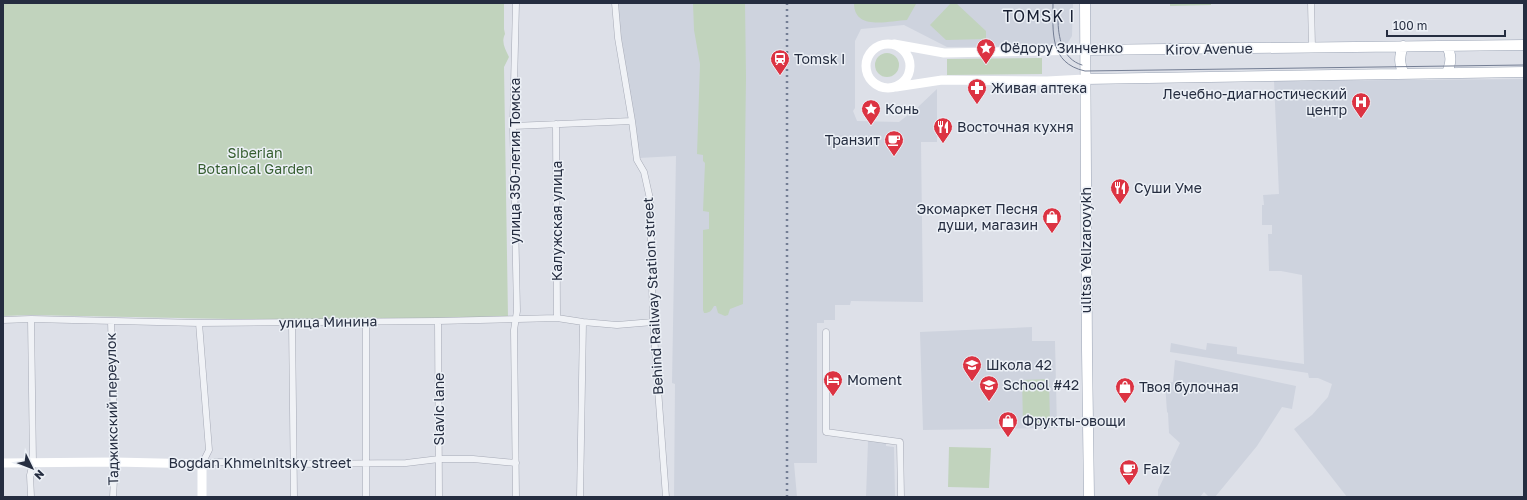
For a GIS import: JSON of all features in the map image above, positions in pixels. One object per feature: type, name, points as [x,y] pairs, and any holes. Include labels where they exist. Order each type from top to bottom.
[{"type":"main road","name":"ulitsa Yelizarovykh","points":[[1085,3],[1089,497]]},
{"type":"main road","points":[[887,43],[894,44],[904,50],[908,56],[911,65],[908,76],[906,80],[896,87],[884,88],[875,84],[870,79],[866,69],[867,58],[871,51],[880,45],[887,43]]},
{"type":"main road","name":"Kirov Avenue","points":[[894,44],[944,53],[1524,45]]},
{"type":"main road","points":[[1403,46],[1400,53],[1400,62],[1404,74]]},
{"type":"main road","points":[[1447,46],[1451,55],[1451,61],[1447,73]]},
{"type":"main road","name":"Kirov Avenue","points":[[896,87],[942,80],[1047,81],[1085,79],[1524,72]]},
{"type":"main road","name":"Bogdan Khmelnitsky street","points":[[3,463],[115,462],[202,464]]},
{"type":"main road","points":[[202,464],[202,497]]},
{"type":"street","name":"улица 350-летия Томска","points":[[516,3],[513,126],[517,312],[514,330],[516,497]]},
{"type":"street","name":"Behind Railway Station street","points":[[615,3],[618,38],[637,160],[644,172],[650,199],[653,322],[666,497]]},
{"type":"street","points":[[1311,3],[1312,47]]},
{"type":"street","points":[[513,126],[632,121]]},
{"type":"street","name":"Калужская улица","points":[[556,124],[557,318]]},
{"type":"street","name":"улица Минина","points":[[3,320],[31,319],[199,323],[516,320],[557,318],[617,325],[653,322]]},
{"type":"street","points":[[31,319],[33,463],[30,474],[31,497]]},
{"type":"street","name":"Таджикский переулок","points":[[111,321],[115,462],[113,497]]},
{"type":"street","points":[[366,321],[366,497]]},
{"type":"street","name":"Slavic lane","points":[[438,321],[439,497]]},
{"type":"street","points":[[292,322],[294,497]]},
{"type":"street","points":[[580,497],[583,322]]},
{"type":"street","points":[[199,323],[210,450],[202,464]]},
{"type":"street","points":[[826,332],[826,432],[900,442],[901,497]]},
{"type":"street","name":"Bogdan Khmelnitsky street","points":[[202,464],[216,462],[294,464],[406,463],[439,459],[473,459],[516,464]]},
{"type":"shaded area","points":[[617,3],[1073,3],[1072,36],[1067,44],[1063,46],[947,47],[904,25],[861,29],[855,41],[855,108],[853,111],[857,121],[899,122],[937,89],[937,142],[921,142],[923,302],[851,301],[850,305],[835,305],[835,320],[824,320],[824,323],[817,323],[817,463],[794,463],[797,497],[674,497],[675,384],[672,383],[676,156],[639,158],[619,38]]},
{"type":"shaded area","points":[[1524,79],[1524,497],[1347,497],[1294,429],[1312,415],[1328,397],[1332,384],[1318,378],[1309,378],[1308,373],[1170,352],[1171,343],[1206,350],[1207,343],[1237,347],[1237,354],[1304,364],[1302,275],[1281,271],[1269,271],[1268,234],[1272,234],[1272,225],[1262,225],[1262,205],[1264,205],[1263,195],[1279,194],[1274,81]]},
{"type":"shaded area","name":"School #42","points":[[1032,327],[1032,341],[1055,341],[1057,428],[923,430],[920,332]]},
{"type":"shaded area","points":[[1175,360],[1296,386],[1292,409],[1282,407],[1257,446],[1215,497],[1209,497],[1204,492],[1200,497],[1158,497],[1158,490],[1180,443],[1169,433],[1165,383],[1173,382]]},
{"type":"shaded area","points":[[868,441],[886,443],[886,446],[894,447],[895,497],[866,497]]},
{"type":"green space","name":"Siberian Botanical Garden","points":[[3,3],[504,3],[505,34],[503,43],[509,57],[504,67],[508,317],[282,320],[30,315],[3,316]]},
{"type":"green space","points":[[693,3],[745,3],[746,77],[743,304],[730,309],[728,315],[725,316],[718,313],[716,306],[714,306],[708,313],[704,313],[703,310],[703,230],[709,229],[709,212],[703,211],[705,163],[703,161],[703,155],[697,154],[700,64],[694,30]]},
{"type":"green space","points":[[854,3],[916,4],[907,20],[873,22],[860,18],[855,12]]},
{"type":"green space","points":[[951,3],[956,3],[986,31],[986,39],[946,40],[930,25]]},
{"type":"green space","points":[[1170,3],[1211,3],[1211,5],[1170,6]]},
{"type":"green space","points":[[887,53],[896,56],[899,65],[896,74],[887,77],[878,74],[875,65],[878,56]]},
{"type":"green space","points":[[1042,58],[1042,74],[947,75],[947,59]]},
{"type":"green space","points":[[1049,379],[1050,423],[1023,423],[1022,380]]},
{"type":"green space","points":[[949,447],[991,448],[989,488],[948,487]]},
{"type":"tram line","points":[[1053,3],[1054,35],[1059,54],[1073,67],[1085,71],[1524,65]]},
{"type":"tram line","points":[[1058,19],[1062,46],[1070,58],[1082,65]]},
{"type":"railway","points":[[787,3],[787,497]]},
{"type":"place","name":"Фёдору Зинченко","points":[[986,65]]},
{"type":"place","name":"Tomsk I","points":[[780,76]]},
{"type":"place","name":"Живая аптека","points":[[977,105]]},
{"type":"place","name":"Лечебно-диагностический центр","points":[[1361,119]]},
{"type":"place","name":"Конь","points":[[871,126]]},
{"type":"place","name":"Восточная кухня","points":[[943,144]]},
{"type":"place","name":"Транзит","points":[[894,157]]},
{"type":"place","name":"Суши Уме","points":[[1120,205]]},
{"type":"place","name":"Экомаркет Песня души, магазин","points":[[1052,234]]},
{"type":"place","name":"Школа 42","points":[[972,382]]},
{"type":"place","name":"Moment","points":[[833,397]]},
{"type":"place","name":"School #42","points":[[989,402]]},
{"type":"place","name":"Твоя булочная","points":[[1125,404]]},
{"type":"place","name":"Фрукты-овощи","points":[[1008,438]]},
{"type":"place","name":"Faiz","points":[[1129,486]]},
{"type":"district","name":"TOMSK I","points":[[1039,16]]}]
